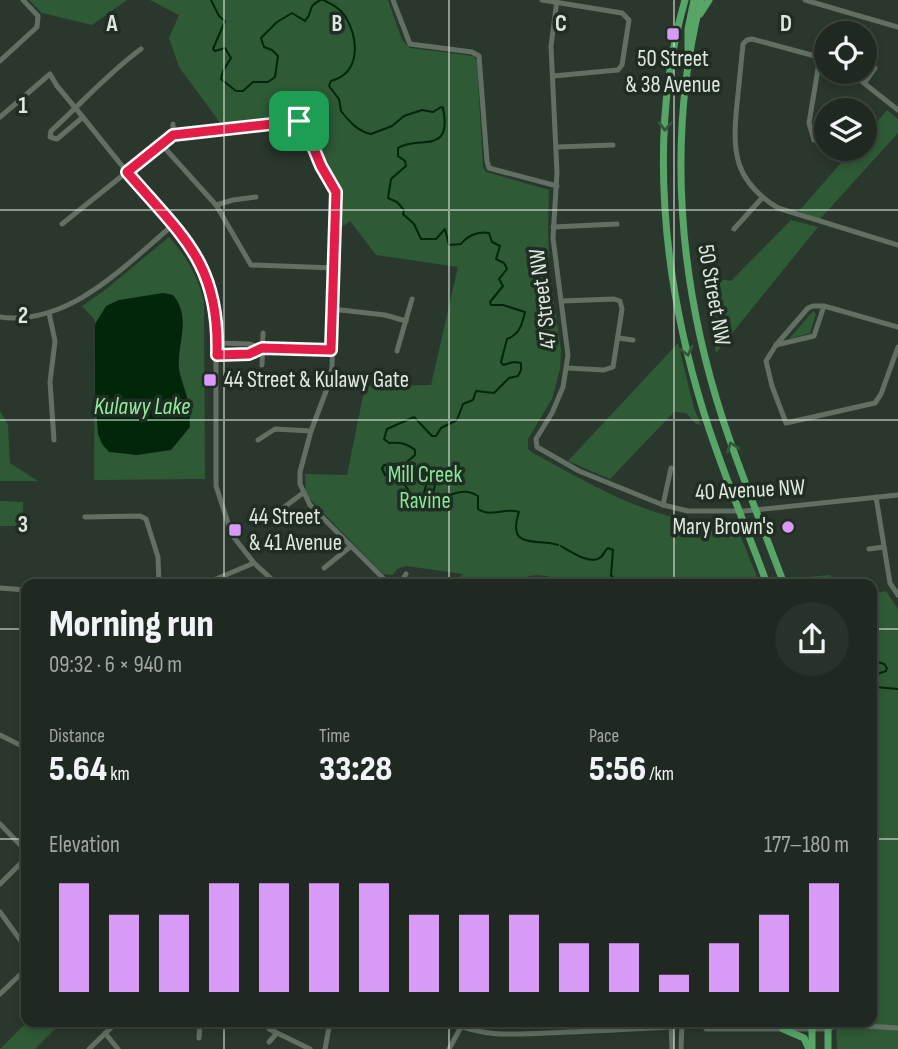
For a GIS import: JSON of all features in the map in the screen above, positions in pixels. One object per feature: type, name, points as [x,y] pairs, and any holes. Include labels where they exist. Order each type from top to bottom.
[{"type":"main road","points":[[679,0],[682,10]]},
{"type":"main road","name":"50 Street NW","points":[[685,0],[670,74],[664,131],[665,188],[678,308],[696,387],[765,579]]},
{"type":"main road","points":[[689,53],[686,40],[694,0]]},
{"type":"main road","name":"50 Street NW","points":[[701,0],[689,53],[682,111],[680,173],[683,230],[691,290],[714,391],[782,579]]},
{"type":"main road","points":[[696,20],[709,0]]},
{"type":"main road","points":[[810,1049],[812,1027]]},
{"type":"main road","points":[[828,1027],[828,1049]]},
{"type":"main road","points":[[783,1029],[804,1038],[810,1049]]},
{"type":"street","points":[[0,61],[37,27],[39,22],[38,16],[23,0]]},
{"type":"street","points":[[393,0],[410,44],[472,52],[479,56],[489,168],[557,186]]},
{"type":"street","points":[[542,0],[626,15],[629,20],[622,65],[618,70],[552,76]]},
{"type":"street","points":[[805,0],[898,27]]},
{"type":"street","name":"47 Street NW","points":[[536,444],[558,401],[566,368],[568,342],[553,227],[557,186],[551,46],[557,1]]},
{"type":"street","points":[[814,56],[747,40],[743,44],[734,146],[738,165],[747,182],[762,198],[778,208],[898,245]]},
{"type":"street","points":[[83,117],[57,139],[50,137],[51,131],[128,58],[141,49]]},
{"type":"street","points":[[0,117],[50,74],[127,172],[188,242],[214,297],[217,343],[216,486],[233,535],[254,563],[272,579]]},
{"type":"street","points":[[814,140],[808,123],[817,84]]},
{"type":"street","points":[[867,84],[898,110]]},
{"type":"street","points":[[62,223],[173,135],[302,122],[321,166],[336,192],[332,369],[300,472],[303,493],[310,505],[384,579]]},
{"type":"street","points":[[173,124],[173,135]]},
{"type":"street","points":[[162,145],[216,205],[251,265],[334,268]]},
{"type":"street","points":[[556,147],[612,145]]},
{"type":"street","points":[[216,205],[256,197]]},
{"type":"street","points":[[734,229],[762,198]]},
{"type":"street","name":"47 Street NW","points":[[553,227],[617,224]]},
{"type":"street","points":[[0,317],[21,318],[49,313],[80,299],[173,225]]},
{"type":"street","points":[[397,351],[412,299]]},
{"type":"street","points":[[562,301],[614,299],[620,301],[622,309],[615,362],[611,368],[566,368]]},
{"type":"street","points":[[898,327],[824,306],[813,306],[800,317],[766,361],[786,422],[875,403],[881,394],[898,346]]},
{"type":"street","points":[[776,345],[814,336],[824,306]]},
{"type":"street","points":[[332,309],[385,314],[406,321]]},
{"type":"street","points":[[49,313],[55,341],[50,382],[54,440]]},
{"type":"street","points":[[262,365],[263,333]]},
{"type":"street","points":[[618,338],[633,340]]},
{"type":"street","points":[[217,343],[248,344],[262,348],[331,350]]},
{"type":"street","points":[[217,355],[249,354],[262,348]]},
{"type":"street","points":[[258,440],[275,429],[311,431]]},
{"type":"street","name":"40 Avenue NW","points":[[536,444],[539,450],[569,467],[663,505],[688,512],[757,510],[898,495]]},
{"type":"street","points":[[663,505],[671,468]]},
{"type":"street","points":[[275,514],[303,493]]},
{"type":"street","points":[[876,497],[890,583],[898,595]]},
{"type":"street","points":[[85,517],[144,517],[156,549],[159,579]]},
{"type":"street","points":[[324,568],[350,547]]},
{"type":"street","points":[[869,549],[884,547]]},
{"type":"street","points":[[216,579],[254,563]]},
{"type":"street","points":[[403,579],[406,574]]},
{"type":"street","points":[[0,588],[21,590]]},
{"type":"street","points":[[0,735],[21,745]]},
{"type":"street","points":[[0,824],[21,846]]},
{"type":"street","points":[[0,884],[21,863]]},
{"type":"street","points":[[0,912],[21,941]]},
{"type":"street","points":[[0,994],[21,974]]},
{"type":"street","points":[[89,1049],[112,1027]]},
{"type":"street","points":[[199,1038],[200,1027]]},
{"type":"street","points":[[269,1027],[310,1049]]},
{"type":"street","points":[[325,1049],[329,1027]]},
{"type":"street","points":[[450,1049],[461,1027],[503,1034],[634,1027]]},
{"type":"street","points":[[671,1027],[673,1049]]},
{"type":"street","points":[[681,1049],[682,1027]]},
{"type":"street","points":[[732,1027],[795,1027]]},
{"type":"street","points":[[867,1027],[898,1028]]},
{"type":"street","points":[[105,1033],[118,1049]]},
{"type":"street","points":[[269,1042],[277,1033]]},
{"type":"green space","points":[[29,0],[127,0],[92,25],[42,13]]},
{"type":"green space","name":"Mill Creek Ravine","points":[[150,0],[388,0],[402,40],[410,48],[473,56],[477,61],[483,167],[486,172],[549,190],[549,270],[561,350],[560,369],[552,399],[528,439],[528,449],[585,481],[640,507],[684,519],[732,521],[758,579],[556,579],[539,575],[524,579],[458,579],[463,574],[406,566],[397,569],[393,575],[383,574],[306,495],[305,474],[347,475],[365,386],[431,385],[458,267],[376,255],[350,221],[342,227],[342,190],[320,155],[303,118],[221,124],[179,67],[169,38],[179,15]]},
{"type":"green space","points":[[887,110],[898,119],[898,133],[877,156],[877,122]]},
{"type":"green space","points":[[843,161],[873,161],[820,219],[799,211]]},
{"type":"green space","points":[[791,220],[818,227],[716,353],[702,276],[731,281]]},
{"type":"green space","points":[[169,237],[191,267],[204,301],[205,479],[94,480],[95,320],[82,306]]},
{"type":"green space","points":[[813,311],[816,314],[810,333],[789,339]]},
{"type":"green space","points":[[678,343],[694,408],[701,425],[696,424],[686,413],[674,412],[610,479],[568,461]]},
{"type":"green space","points":[[0,411],[8,425],[10,463],[38,481],[0,481]]},
{"type":"green space","points":[[0,501],[23,502],[23,526],[0,526]]},
{"type":"green space","points":[[830,575],[833,579],[795,579]]},
{"type":"green space","points":[[886,591],[898,609],[898,1049],[837,1049],[836,1027],[877,1027],[877,593]]},
{"type":"green space","points":[[22,1027],[57,1027],[35,1049],[0,1049]]},
{"type":"water","name":"Kulawy Lake","points":[[163,293],[173,295],[182,313],[179,369],[190,408],[190,427],[171,450],[137,455],[109,452],[98,434],[95,324],[106,306],[119,300]]},
{"type":"waterway","points":[[211,0],[219,16],[225,21],[213,49],[215,51],[225,48],[231,58],[221,79],[236,91],[243,91],[253,82],[268,82],[275,77],[278,56],[264,47],[261,38],[277,22],[292,13],[305,21],[313,5],[321,0]]},
{"type":"waterway","points":[[323,0],[343,13],[353,35],[355,45],[352,63],[348,71],[331,81],[329,86],[339,99],[341,111],[354,125],[371,134],[392,126],[404,116],[422,110],[433,112],[443,108],[445,123],[443,133],[438,138],[398,148],[398,156],[405,161],[406,166],[391,179],[388,198],[397,202],[404,210],[403,214],[414,224],[421,239],[436,239],[445,229],[449,245],[461,244],[473,235],[489,233],[492,242],[500,246],[496,259],[504,263],[507,269],[499,279],[503,286],[490,302],[491,305],[503,305],[525,312],[518,331],[507,339],[501,362],[503,365],[521,363],[518,376],[509,378],[494,393],[476,391],[473,400],[463,404],[457,420],[441,428],[436,436],[432,436],[414,417],[387,429],[384,439],[389,443],[409,446],[415,450],[415,455],[406,463],[384,465],[382,469],[385,475],[402,481],[416,501],[422,499],[427,482],[433,482],[435,485],[432,498],[435,503],[447,502],[450,495],[471,493],[478,496],[478,509],[483,512],[519,512],[516,524],[520,538],[558,545]]},
{"type":"waterway","points":[[561,546],[592,560],[601,557],[608,548],[613,550],[611,575],[614,579]]},
{"type":"waterway","points":[[877,662],[887,668],[877,674]]},
{"type":"waterway","points":[[877,687],[898,689]]},
{"type":"place","name":"50 Street & 38 Avenue","points":[[673,34]]},
{"type":"place","name":"44 Street & Kulawy Gate","points":[[210,380]]},
{"type":"place","name":"Mary Brown's","points":[[788,527]]},
{"type":"place","name":"44 Street & 41 Avenue","points":[[235,530]]},
{"type":"route","points":[[299,121],[304,125],[310,144],[336,192],[331,350],[262,348],[249,354],[217,355],[214,297],[199,260],[188,242],[127,172],[173,135],[299,121]]}]
